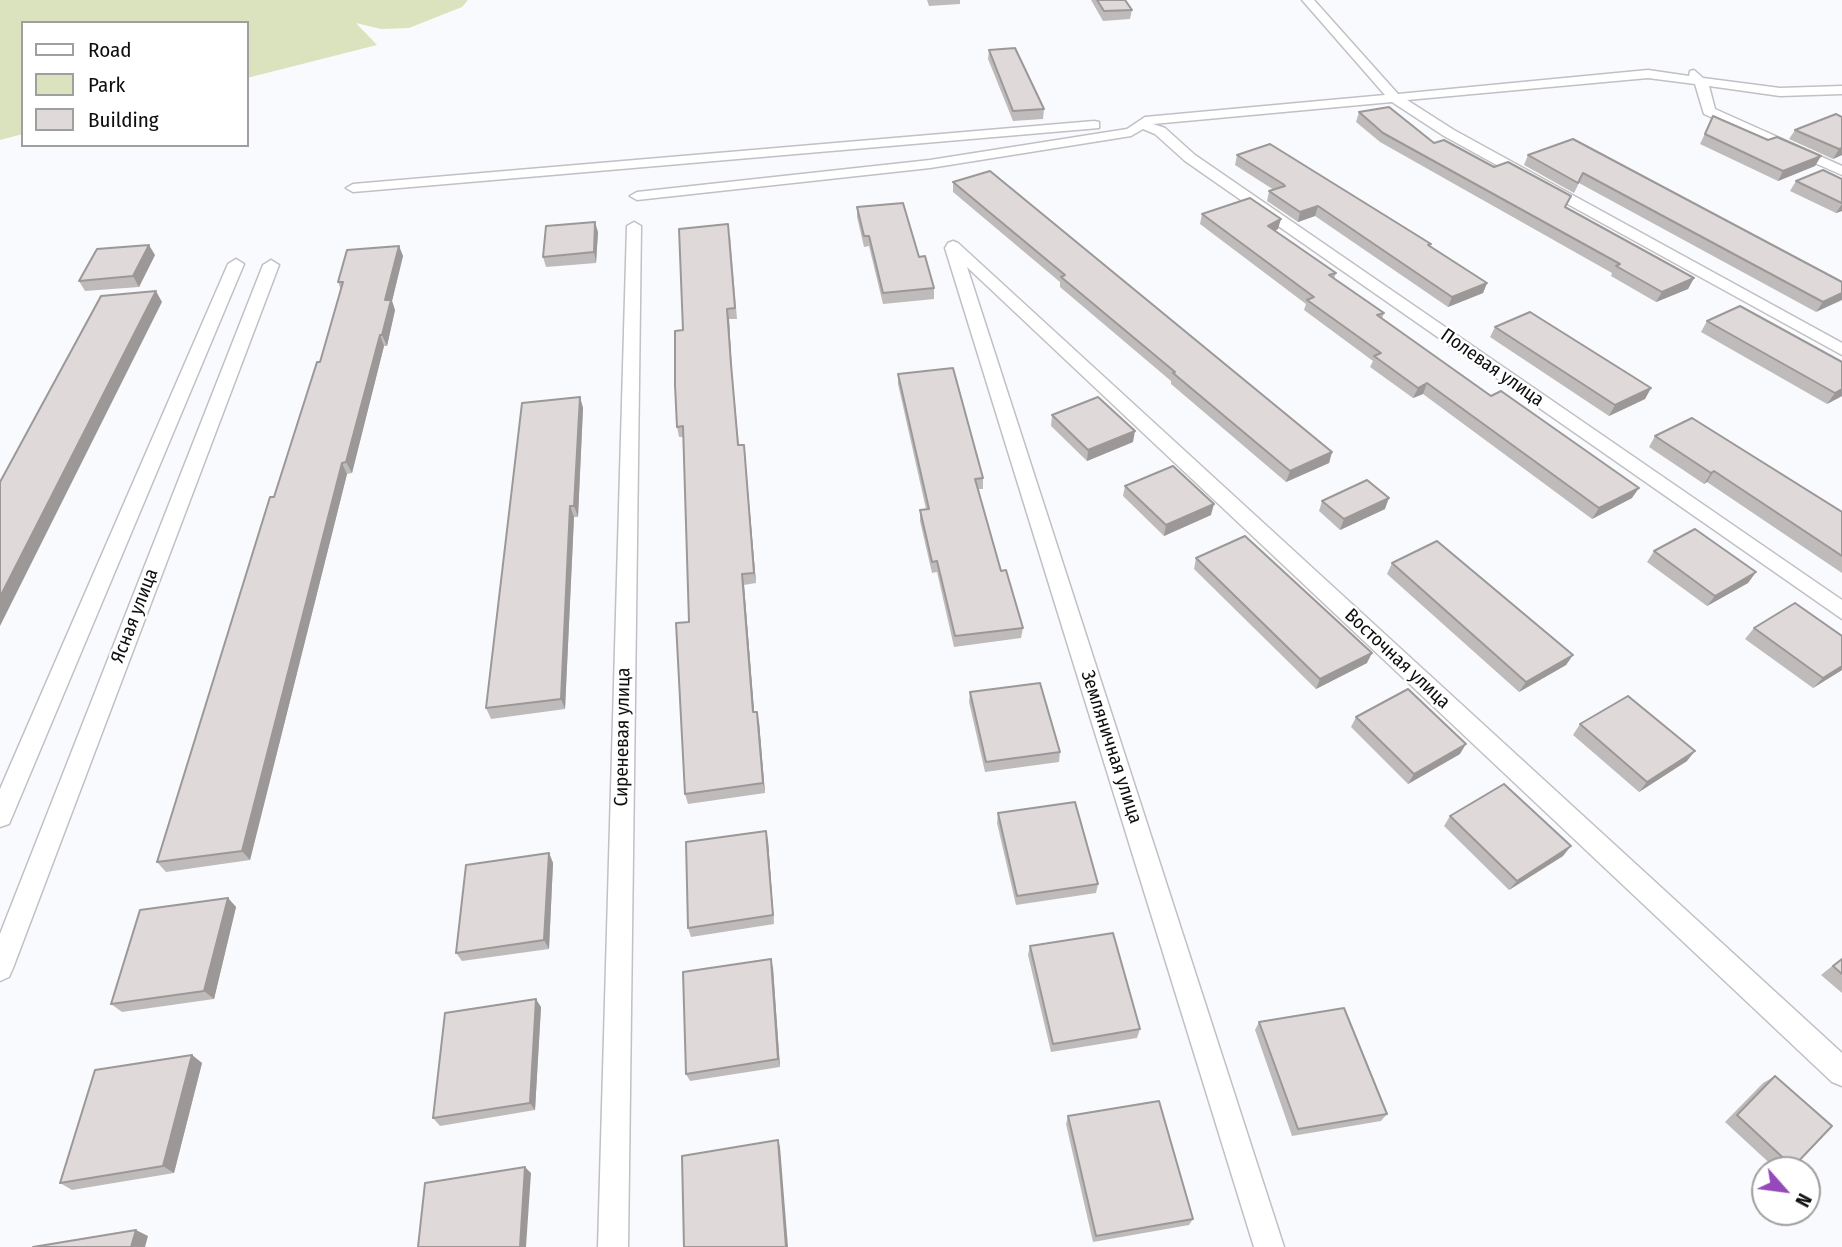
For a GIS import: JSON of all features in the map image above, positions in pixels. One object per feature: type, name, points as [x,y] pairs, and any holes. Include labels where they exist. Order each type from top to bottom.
[{"type":"street","points":[[1308,0],[1395,99],[1449,133],[1842,349]]},
{"type":"street","points":[[1689,68],[1703,86],[1709,111],[1842,171]]},
{"type":"street","points":[[353,188],[1144,123],[1648,74],[1780,92],[1842,90]]},
{"type":"street","points":[[637,196],[930,164],[1131,132],[1144,123]]},
{"type":"street","name":"Полевая улица","points":[[1144,123],[1160,131],[1190,158],[1842,611]]},
{"type":"street","name":"Сиреневая улица","points":[[613,1247],[634,226]]},
{"type":"street","name":"Восточная улица","points":[[953,246],[1842,1072]]},
{"type":"street","name":"Земляничная улица","points":[[953,246],[1269,1247]]},
{"type":"street","points":[[0,817],[236,264]]},
{"type":"street","name":"Ясная улица","points":[[0,968],[271,265]]},
{"type":"green space","points":[[0,0],[468,0],[462,7],[409,28],[381,29],[356,23],[377,45],[248,78],[248,21],[21,21],[21,135],[0,140]]},
{"type":"building","points":[[1097,0],[1125,0],[1132,10],[1104,11]]},
{"type":"building","points":[[1015,48],[1044,109],[1013,111],[989,50]]},
{"type":"building","points":[[1389,107],[1434,143],[1444,140],[1494,167],[1508,162],[1571,196],[1565,207],[1694,278],[1662,292],[1616,266],[1620,264],[1383,133],[1359,112]]},
{"type":"building","points":[[1836,114],[1842,117],[1842,148],[1795,130]]},
{"type":"building","points":[[1713,116],[1768,140],[1777,137],[1821,156],[1783,171],[1705,134]]},
{"type":"building","points":[[1573,139],[1842,282],[1842,293],[1823,302],[1583,173],[1578,183],[1528,155]]},
{"type":"building","points":[[1270,144],[1431,244],[1428,245],[1487,283],[1452,297],[1318,206],[1300,212],[1269,191],[1285,186],[1283,184],[1237,155]]},
{"type":"building","points":[[1823,170],[1842,179],[1842,203],[1796,181]]},
{"type":"building","points":[[990,171],[1332,452],[1290,471],[1061,277],[1065,275],[953,182]]},
{"type":"building","points":[[1250,198],[1281,219],[1268,226],[1336,273],[1329,275],[1384,313],[1377,315],[1491,396],[1501,391],[1639,488],[1599,508],[1427,383],[1418,388],[1374,356],[1381,353],[1307,300],[1314,297],[1202,214]]},
{"type":"building","points":[[903,203],[919,257],[925,256],[934,288],[883,293],[869,236],[864,236],[857,207]]},
{"type":"building","points":[[595,222],[594,252],[543,257],[546,226]]},
{"type":"building","points":[[728,224],[735,308],[727,309],[731,364],[738,445],[744,445],[754,573],[742,574],[753,712],[757,712],[763,783],[685,794],[676,623],[689,622],[683,426],[677,427],[675,385],[675,331],[683,330],[679,229]]},
{"type":"building","points":[[149,245],[133,276],[79,281],[97,249]]},
{"type":"building","points":[[399,246],[385,300],[391,300],[382,335],[346,462],[342,463],[242,851],[157,862],[270,497],[274,497],[317,362],[320,362],[343,282],[338,282],[347,250]]},
{"type":"building","points":[[156,291],[0,597],[0,482],[101,296]]},
{"type":"building","points":[[1740,306],[1842,362],[1842,389],[1835,393],[1707,321]]},
{"type":"building","points":[[1530,312],[1651,388],[1615,405],[1495,327]]},
{"type":"building","points":[[953,368],[983,478],[975,479],[1001,571],[1006,570],[1023,628],[955,636],[937,561],[932,562],[920,510],[929,509],[898,374]]},
{"type":"building","points":[[580,397],[574,506],[570,506],[561,699],[486,708],[522,403]]},
{"type":"building","points":[[1098,397],[1135,431],[1088,450],[1052,415]]},
{"type":"building","points":[[1692,418],[1842,512],[1842,556],[1714,471],[1711,473],[1655,436]]},
{"type":"building","points":[[1173,466],[1214,504],[1166,525],[1125,486]]},
{"type":"building","points":[[1367,480],[1389,498],[1344,519],[1322,501]]},
{"type":"building","points":[[1695,529],[1756,572],[1715,596],[1654,551]]},
{"type":"building","points":[[1245,536],[1372,653],[1320,679],[1196,558]]},
{"type":"building","points":[[1437,541],[1573,655],[1526,682],[1392,563]]},
{"type":"building","points":[[1795,603],[1842,636],[1842,666],[1823,678],[1754,628]]},
{"type":"building","points":[[1040,683],[1060,752],[986,762],[970,692]]},
{"type":"building","points":[[1408,689],[1466,744],[1414,774],[1356,717]]},
{"type":"building","points":[[1628,696],[1695,751],[1647,782],[1580,724]]},
{"type":"building","points":[[1504,784],[1571,846],[1517,881],[1450,816]]},
{"type":"building","points":[[1075,802],[1098,884],[1017,896],[998,813]]},
{"type":"building","points":[[766,831],[773,915],[688,928],[686,842]]},
{"type":"building","points":[[549,853],[544,940],[456,953],[466,865]]},
{"type":"building","points":[[228,898],[204,991],[111,1004],[140,910]]},
{"type":"building","points":[[1113,933],[1140,1029],[1053,1044],[1030,946]]},
{"type":"building","points":[[771,959],[778,1059],[686,1074],[683,972]]},
{"type":"building","points":[[1842,959],[1842,974],[1833,966]]},
{"type":"building","points":[[536,999],[530,1103],[433,1118],[445,1013]]},
{"type":"building","points":[[1344,1008],[1387,1114],[1298,1129],[1259,1022]]},
{"type":"building","points":[[192,1055],[163,1166],[60,1183],[95,1070]]},
{"type":"building","points":[[1775,1076],[1832,1126],[1803,1156],[1781,1156],[1737,1115]]},
{"type":"building","points":[[1159,1101],[1193,1219],[1096,1236],[1068,1116]]},
{"type":"building","points":[[778,1140],[786,1247],[684,1247],[682,1156]]},
{"type":"building","points":[[525,1167],[520,1247],[418,1247],[425,1183]]},
{"type":"building","points":[[136,1230],[131,1247],[33,1247]]}]
